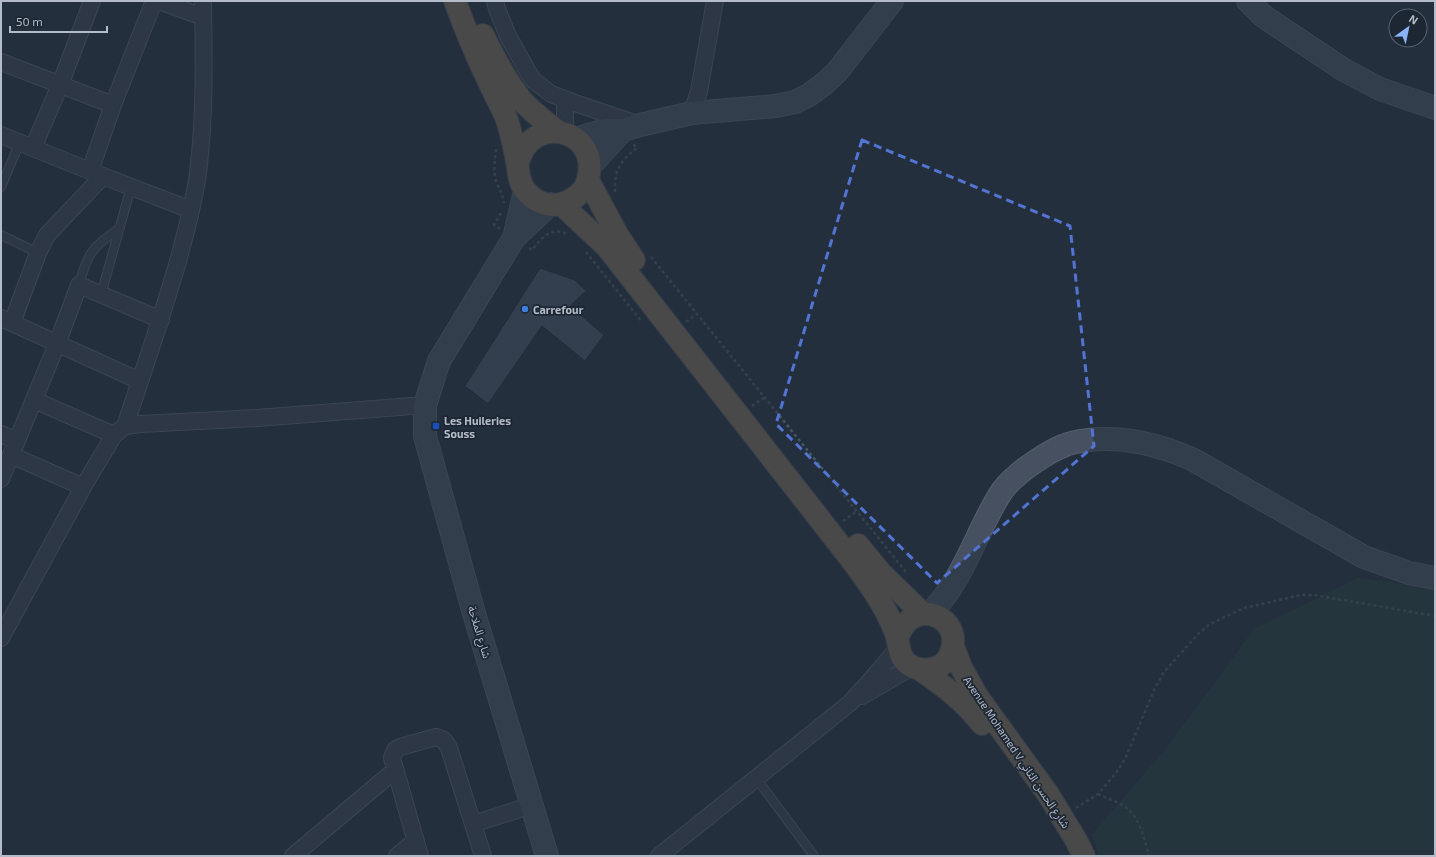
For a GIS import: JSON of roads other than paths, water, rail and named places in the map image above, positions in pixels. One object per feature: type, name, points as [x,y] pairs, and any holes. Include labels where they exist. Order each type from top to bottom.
[{"type":"highway","points":[[455,1],[470,40],[505,115],[518,163],[520,182],[525,191],[532,198],[541,202],[556,204],[570,201],[578,196],[584,189],[589,173]]},
{"type":"highway","points":[[469,1],[491,54],[514,90],[534,112],[586,151],[589,173],[610,223],[624,247],[689,320],[848,517],[880,572],[896,589],[927,614],[942,619],[951,636],[950,656],[942,665],[932,669],[917,668],[903,659],[891,619],[881,601],[847,554],[607,247],[556,204]]},
{"type":"highway","points":[[518,163],[520,156],[528,142],[542,134],[550,132],[566,135]]},
{"type":"highway","points":[[898,642],[901,628],[906,621],[914,616],[927,614]]},
{"type":"highway","name":"Avenue Mohamed V شارع الحسن الثاني","points":[[951,636],[961,667],[977,696],[1033,772],[1062,816],[1084,856]]},
{"type":"highway","name":"Avenue Mohamed V شارع الحسن الثاني","points":[[917,668],[956,696],[975,715],[1028,784],[1052,822],[1070,856]]},
{"type":"street","points":[[26,145],[60,85],[92,1]]},
{"type":"street","points":[[140,380],[7,321],[47,235],[97,173],[113,105],[154,1]]},
{"type":"street","points":[[159,1],[203,17]]},
{"type":"street","points":[[1,638],[83,487],[119,430],[140,380],[161,320],[191,210],[198,174],[204,61],[203,1]]},
{"type":"street","points":[[495,1],[508,36],[532,79],[551,94],[632,127]]},
{"type":"street","points":[[692,113],[699,91],[715,1]]},
{"type":"street","points":[[566,100],[566,135],[632,127],[692,113],[776,106],[795,102],[824,84],[837,72],[892,1]]},
{"type":"street","points":[[1248,1],[1262,15],[1344,70],[1380,89],[1435,108]]},
{"type":"street","points":[[1,62],[113,105]]},
{"type":"street","points":[[589,173],[632,127]]},
{"type":"street","points":[[1,135],[191,210]]},
{"type":"street","points":[[513,237],[525,191]]},
{"type":"street","points":[[513,237],[556,204]]},
{"type":"street","name":"شارع الملاحة","points":[[513,237],[439,361],[425,405],[425,436],[473,610],[547,856]]},
{"type":"street","points":[[1,479],[57,344],[79,285],[161,320]]},
{"type":"street","points":[[34,400],[119,430],[141,424],[265,418],[425,405]]},
{"type":"street","points":[[1,434],[14,448],[83,487]]},
{"type":"street","points":[[927,614],[951,587],[996,502],[1015,477],[1031,464],[1063,446],[1080,441],[1106,439],[1137,441],[1157,445],[1192,459],[1364,556],[1409,573],[1435,578]]},
{"type":"street","points":[[951,587],[951,636]]},
{"type":"street","points":[[659,856],[850,703],[877,673],[898,642]]},
{"type":"street","points":[[850,703],[917,668]]},
{"type":"street","points":[[397,856],[418,849],[394,771],[392,758],[393,753],[400,747],[436,737],[444,740],[449,748],[483,856]]},
{"type":"street","points":[[302,853],[394,771]]},
{"type":"street","points":[[474,824],[532,805]]},
{"type":"lane","points":[[1,187],[26,145]]},
{"type":"lane","points":[[101,295],[131,187]]},
{"type":"lane","points":[[79,285],[85,263],[92,250],[120,228]]},
{"type":"lane","points":[[1,235],[38,253]]},
{"type":"lane","points":[[756,778],[814,856]]},
{"type":"place","name":"Carrefour","points":[[525,309]]},
{"type":"place","name":"Les Huileries Souss","points":[[436,426]]}]
